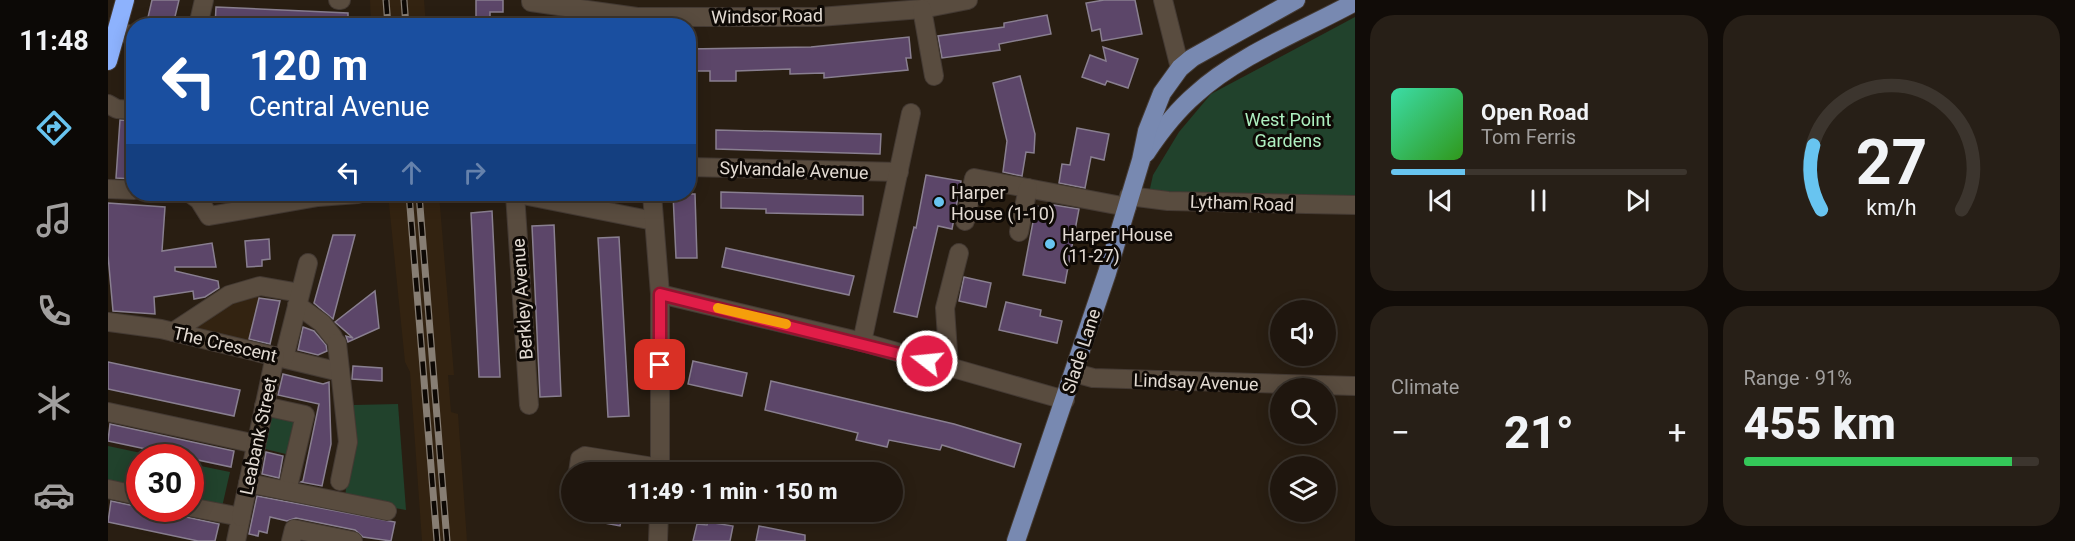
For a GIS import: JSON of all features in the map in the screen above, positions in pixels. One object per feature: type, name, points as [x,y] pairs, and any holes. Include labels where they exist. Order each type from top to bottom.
[{"type":"highway","points":[[108,61],[126,33],[125,0]]},
{"type":"main road","name":"Slade Lane","points":[[1016,541],[1075,373],[1141,160],[1147,131],[1158,103],[1180,68],[1192,58],[1296,0]]},
{"type":"main road","name":"Slade Lane","points":[[1141,160],[1162,130],[1196,93],[1225,71],[1355,2]]},
{"type":"main road","points":[[1180,68],[1197,80],[1225,71]]},
{"type":"street","points":[[200,18],[204,0]]},
{"type":"street","name":"Windsor Road","points":[[696,20],[819,17],[922,9],[968,0]]},
{"type":"street","points":[[1163,0],[1180,68]]},
{"type":"street","name":"Windsor Road","points":[[531,1],[621,18]]},
{"type":"street","points":[[922,9],[934,76]]},
{"type":"street","points":[[108,104],[117,109],[126,110]]},
{"type":"street","points":[[862,342],[911,113]]},
{"type":"street","name":"Sylvandale Avenue","points":[[696,167],[899,172]]},
{"type":"street","name":"Lytham Road","points":[[965,221],[974,177],[1028,188],[1128,201],[1355,205]]},
{"type":"street","points":[[1019,232],[1028,188]]},
{"type":"street","points":[[108,189],[126,190]]},
{"type":"street","points":[[201,201],[209,216],[287,201]]},
{"type":"street","name":"Berkley Avenue","points":[[517,201],[528,405]]},
{"type":"street","points":[[553,201],[654,221]]},
{"type":"street","points":[[653,201],[660,294],[660,462]]},
{"type":"street","points":[[949,367],[945,308],[959,253]]},
{"type":"street","name":"Leabank Street","points":[[236,541],[264,406],[299,299],[308,262]]},
{"type":"street","points":[[173,332],[229,295],[260,286],[299,299],[322,322],[335,340],[348,442],[340,481]]},
{"type":"street","points":[[660,294],[862,342],[1065,400]]},
{"type":"street","name":"The Crescent","points":[[108,322],[173,332],[340,372]]},
{"type":"street","name":"Lindsay Avenue","points":[[1075,373],[1093,378],[1355,386]]},
{"type":"street","points":[[264,406],[305,416],[287,491]]},
{"type":"street","points":[[108,412],[256,444]]},
{"type":"street","points":[[580,462],[585,456],[617,462]]},
{"type":"street","points":[[248,483],[387,511]]},
{"type":"street","points":[[108,489],[126,493]]},
{"type":"street","points":[[204,510],[241,517]]},
{"type":"street","points":[[658,541],[659,522]]},
{"type":"street","points":[[291,541],[294,529],[353,541]]},
{"type":"shaded area","points":[[370,0],[424,0],[425,18],[371,18]]},
{"type":"shaded area","points":[[389,201],[440,201],[454,375],[448,375],[451,412],[458,414],[467,541],[422,541],[410,372],[405,362]]},
{"type":"shaded area","points":[[260,291],[248,342],[193,330],[236,297]]},
{"type":"green space","name":"West Point Gardens","points":[[1355,17],[1355,198],[1149,193],[1153,175],[1179,132],[1211,94]]},
{"type":"green space","points":[[398,404],[406,510],[345,499],[354,405]]},
{"type":"green space","points":[[269,412],[302,420],[294,456],[261,448]]},
{"type":"green space","points":[[108,446],[126,450],[126,486],[108,483]]},
{"type":"green space","points":[[204,467],[230,472],[222,507],[204,503]]},
{"type":"building","points":[[152,0],[179,0],[175,18],[148,18]]},
{"type":"building","points":[[476,0],[503,0],[503,12],[490,12],[490,18],[476,18]]},
{"type":"building","points":[[1104,0],[1135,0],[1142,34],[1102,41],[1100,29],[1092,31],[1086,3]]},
{"type":"building","points":[[216,7],[348,13],[348,18],[215,18]]},
{"type":"building","points":[[1047,15],[1051,34],[999,44],[1000,50],[942,58],[938,36],[1004,27],[1004,23]]},
{"type":"building","points":[[909,37],[911,58],[906,58],[908,70],[824,78],[824,73],[790,74],[790,69],[736,71],[736,81],[710,81],[710,71],[696,71],[696,49],[811,47]]},
{"type":"building","points":[[1103,47],[1138,59],[1128,88],[1107,81],[1105,85],[1082,77],[1090,55],[1106,61]]},
{"type":"building","points":[[1020,76],[1035,134],[1034,153],[1026,152],[1022,176],[1003,172],[1007,141],[993,83]]},
{"type":"building","points":[[120,120],[126,120],[126,179],[116,178]]},
{"type":"building","points":[[1077,128],[1109,134],[1104,160],[1091,157],[1085,188],[1059,183],[1062,164],[1070,165]]},
{"type":"building","points":[[716,130],[881,134],[880,154],[716,149]]},
{"type":"building","points":[[926,175],[961,181],[952,229],[938,226],[917,317],[894,312],[914,227],[916,228]]},
{"type":"building","points":[[721,192],[863,196],[863,215],[766,213],[766,209],[721,208]]},
{"type":"building","points":[[673,201],[695,201],[697,258],[676,258]]},
{"type":"building","points":[[108,203],[165,207],[162,251],[212,243],[216,267],[175,267],[175,271],[218,281],[219,288],[205,297],[194,299],[193,291],[154,297],[155,314],[113,311],[108,255]]},
{"type":"building","name":"Harper House (11-27)","points":[[1054,205],[1079,209],[1065,283],[1023,275],[1036,206],[1053,210]]},
{"type":"building","points":[[492,211],[500,377],[479,377],[471,213]]},
{"type":"building","points":[[554,225],[561,396],[540,397],[532,226]]},
{"type":"building","points":[[333,235],[355,235],[333,319],[314,303]]},
{"type":"building","points":[[619,237],[629,416],[608,417],[598,238]]},
{"type":"building","points":[[269,239],[270,259],[262,260],[262,266],[247,267],[245,241]]},
{"type":"building","points":[[726,248],[854,276],[849,295],[722,267]]},
{"type":"building","points":[[964,277],[991,283],[986,307],[959,301]]},
{"type":"building","points":[[375,291],[379,328],[348,342],[346,336],[353,338],[335,322]]},
{"type":"building","points":[[259,298],[280,301],[270,344],[249,339]]},
{"type":"building","points":[[1006,302],[1041,310],[1040,316],[1062,321],[1057,343],[999,330]]},
{"type":"building","points":[[303,327],[314,331],[326,345],[327,351],[318,355],[298,350]]},
{"type":"building","points":[[693,361],[747,373],[742,396],[688,384]]},
{"type":"building","points":[[108,362],[240,390],[234,416],[108,389]]},
{"type":"building","points":[[353,366],[382,368],[382,381],[352,379]]},
{"type":"building","points":[[283,374],[323,384],[329,382],[331,444],[322,486],[301,482],[319,404],[278,395]]},
{"type":"building","points":[[771,381],[954,424],[1021,444],[1014,467],[942,445],[940,450],[889,440],[887,447],[856,440],[858,433],[765,410]]},
{"type":"building","points":[[110,424],[202,444],[126,445],[108,441]]},
{"type":"building","points":[[204,444],[234,451],[231,467],[204,461]]},
{"type":"building","points":[[266,452],[283,456],[279,478],[262,474]]},
{"type":"building","points":[[257,496],[395,522],[391,541],[363,537],[355,530],[296,518],[287,521],[270,517],[267,533],[259,531],[258,536],[249,534]]},
{"type":"building","points":[[111,501],[126,504],[126,522],[204,521],[219,524],[215,541],[198,541],[108,522]]},
{"type":"building","points":[[598,522],[621,522],[620,526]]},
{"type":"building","points":[[708,522],[733,526],[730,541],[693,541],[697,524],[707,525]]},
{"type":"building","points":[[759,526],[805,535],[805,541],[756,541]]},
{"type":"railway","points":[[386,0],[387,18]]},
{"type":"railway","points":[[404,0],[405,18]]},
{"type":"railway","points":[[410,201],[437,541]]},
{"type":"railway","points":[[420,201],[447,541]]},
{"type":"slow traffic","points":[[718,308],[786,324]]},
{"type":"place","name":"Harper House (1-10)","points":[[939,202]]},
{"type":"place","name":"Harper House (11-27)","points":[[1050,244]]},
{"type":"route","points":[[660,365],[660,294],[862,342],[927,361]]}]
